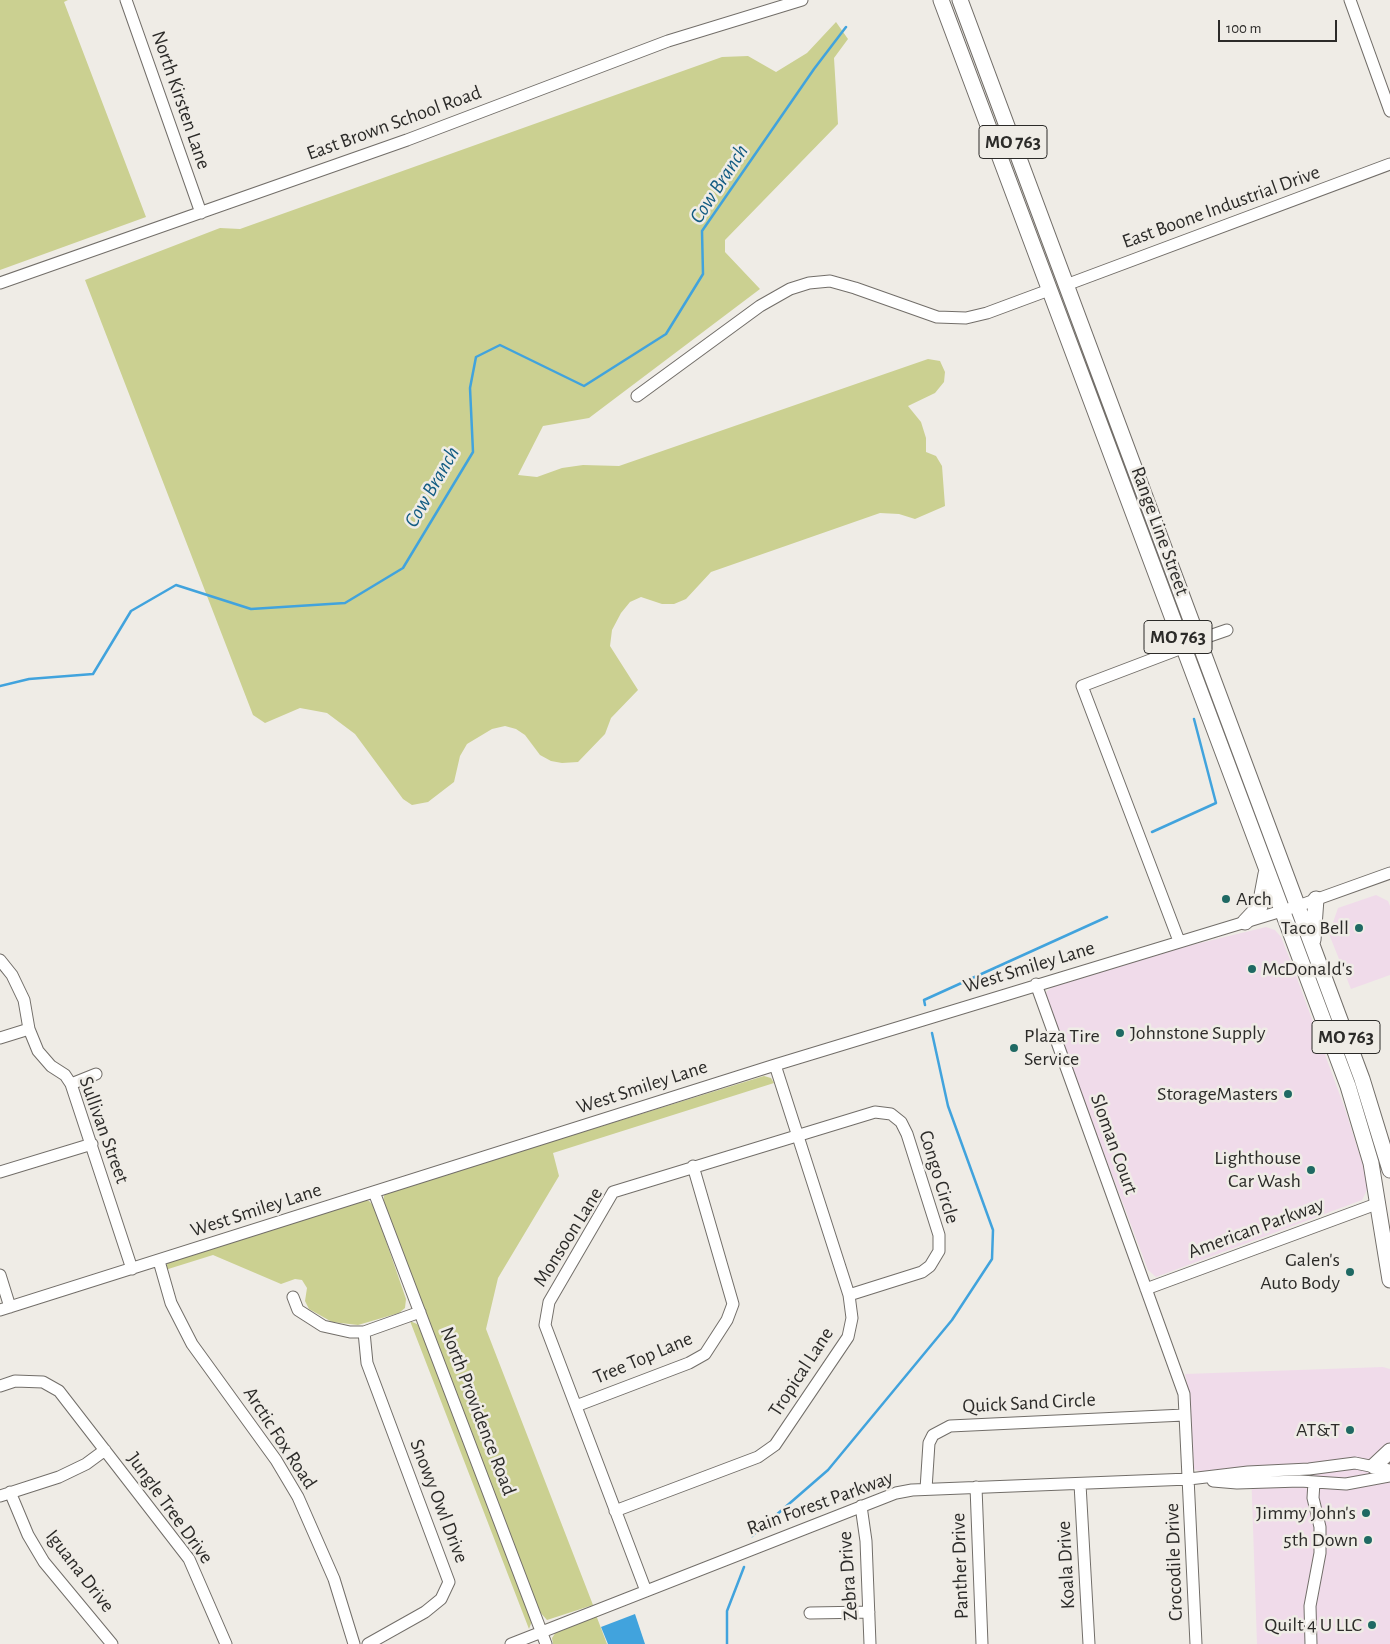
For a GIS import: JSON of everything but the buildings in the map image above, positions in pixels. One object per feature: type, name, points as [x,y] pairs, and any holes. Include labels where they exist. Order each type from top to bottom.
[{"type":"main road","name":"Range Line Street","points":[[941,0],[1358,1119],[1384,1208],[1390,1280]]},
{"type":"main road","name":"Range Line Street","points":[[960,0],[1362,1079],[1390,1170]]},
{"type":"main road","points":[[1022,219],[1056,280],[1066,285]]},
{"type":"main road","points":[[1049,290],[1061,300],[1084,335]]},
{"type":"main road","points":[[1158,581],[1176,608],[1186,631],[1198,640]]},
{"type":"main road","points":[[1182,648],[1191,654],[1203,678],[1220,699]]},
{"type":"main road","points":[[1246,922],[1260,906],[1264,893],[1266,870]]},
{"type":"main road","points":[[1313,947],[1316,899]]},
{"type":"main road","points":[[1358,1119],[1377,1152],[1385,1178],[1390,1180]]},
{"type":"main road","points":[[1374,1466],[1390,1452]]},
{"type":"street","name":"North Kirsten Lane","points":[[126,0],[201,213]]},
{"type":"street","name":"East Brown School Road","points":[[0,283],[407,140],[668,41],[802,0]]},
{"type":"street","points":[[1350,0],[1390,112]]},
{"type":"street","name":"East Boone Industrial Drive","points":[[1066,285],[1390,164]]},
{"type":"street","points":[[637,396],[760,306],[790,289],[810,283],[830,281],[937,317],[966,318],[987,313],[1049,290]]},
{"type":"street","points":[[1198,640],[1227,630]]},
{"type":"street","points":[[1179,941],[1082,686],[1182,648]]},
{"type":"street","name":"West Smiley Lane","points":[[5,1308],[132,1270],[775,1065],[1036,984],[1298,906],[1390,873]]},
{"type":"street","name":"Sullivan Street","points":[[0,960],[12,975],[24,1000],[30,1029],[38,1051],[51,1066],[65,1075],[71,1084],[132,1270]]},
{"type":"street","name":"Sloman Court","points":[[1036,984],[1184,1394],[1184,1415]]},
{"type":"street","points":[[0,1038],[30,1029]]},
{"type":"street","name":"Tropical Lane","points":[[615,1511],[758,1457],[775,1445],[848,1337],[852,1318],[849,1294],[775,1065]]},
{"type":"street","points":[[71,1084],[96,1074]]},
{"type":"street","name":"Congo Circle","points":[[796,1134],[875,1112],[891,1114],[901,1122],[907,1134],[939,1235],[939,1251],[930,1266],[922,1272],[849,1294]]},
{"type":"street","name":"Monsoon Lane","points":[[646,1590],[546,1325],[549,1302],[613,1192],[796,1134]]},
{"type":"street","points":[[0,1172],[92,1144]]},
{"type":"street","name":"Tree Top Lane","points":[[576,1406],[689,1363],[705,1354],[727,1320],[734,1304],[693,1166]]},
{"type":"street","name":"North Providence Road","points":[[374,1192],[546,1644]]},
{"type":"street","name":"American Parkway","points":[[1146,1289],[1384,1208]]},
{"type":"street","name":"Arctic Fox Road","points":[[159,1261],[171,1302],[192,1344],[276,1460],[298,1497],[334,1580],[354,1644]]},
{"type":"street","points":[[0,1275],[5,1308]]},
{"type":"street","points":[[293,1297],[298,1310],[323,1326],[364,1332],[420,1312]]},
{"type":"street","name":"Snowy Owl Drive","points":[[364,1332],[367,1363],[449,1582],[441,1599],[425,1612],[368,1644]]},
{"type":"street","name":"Jungle Tree Drive","points":[[0,1386],[15,1381],[43,1382],[59,1391],[189,1559],[226,1644]]},
{"type":"street","name":"Crocodile Drive","points":[[1184,1415],[1189,1479],[1196,1644]]},
{"type":"street","name":"Quick Sand Circle","points":[[926,1489],[929,1443],[933,1434],[950,1426],[1184,1415]]},
{"type":"street","points":[[5,1494],[59,1477],[86,1464],[105,1450]]},
{"type":"street","name":"Rain Forest Parkway","points":[[511,1644],[896,1493],[926,1489],[1189,1479],[1248,1472],[1309,1469],[1355,1463],[1390,1470]]},
{"type":"street","name":"Rain Forest Parkway","points":[[1189,1479],[1237,1483],[1314,1482],[1346,1484],[1390,1476]]},
{"type":"street","points":[[1312,1644],[1309,1628],[1310,1606],[1320,1553],[1320,1527],[1313,1498],[1314,1482]]},
{"type":"street","name":"Koala Drive","points":[[1080,1484],[1089,1644]]},
{"type":"street","name":"Panther Drive","points":[[976,1487],[982,1644]]},
{"type":"street","name":"Iguana Drive","points":[[5,1494],[44,1562],[112,1644]]},
{"type":"street","name":"Zebra Drive","points":[[860,1506],[866,1541],[870,1644]]},
{"type":"street","points":[[810,1613],[869,1612]]},
{"type":"shaded area","points":[[1376,895],[1388,901],[1390,906],[1390,975],[1351,989],[1329,934],[1338,908]]},
{"type":"shaded area","points":[[1266,927],[1275,930],[1281,937],[1291,962],[1345,1109],[1368,1181],[1367,1190],[1362,1200],[1156,1277],[1148,1270],[1044,994],[1053,986],[1151,955]]},
{"type":"shaded area","points":[[1383,1367],[1390,1369],[1390,1644],[1257,1644],[1251,1469],[1203,1473],[1194,1469],[1189,1393],[1185,1374]]},
{"type":"green space","points":[[0,0],[68,0],[64,2],[146,217],[0,270]]},
{"type":"green space","points":[[836,22],[848,39],[834,58],[838,124],[725,240],[725,252],[760,289],[589,418],[543,426],[518,475],[537,477],[562,468],[583,465],[619,466],[928,359],[940,361],[945,372],[944,382],[935,393],[908,406],[921,422],[926,438],[926,452],[936,456],[942,466],[945,506],[915,519],[899,514],[880,513],[711,572],[686,599],[674,604],[662,604],[641,597],[630,602],[621,613],[612,630],[610,646],[638,690],[611,718],[605,734],[578,762],[562,763],[551,761],[540,755],[525,735],[516,729],[505,726],[492,729],[467,744],[460,756],[454,782],[428,802],[412,805],[403,799],[355,734],[327,713],[300,708],[265,723],[253,715],[85,280],[220,228],[240,229],[722,57],[748,56],[776,72],[807,53]]},
{"type":"green space","points":[[764,1076],[771,1078],[774,1083],[553,1153],[559,1176],[498,1278],[486,1329],[593,1605],[547,1620],[538,1610],[383,1202],[385,1193]]},
{"type":"green space","points":[[364,1200],[369,1201],[374,1206],[406,1299],[405,1308],[399,1313],[358,1325],[332,1322],[309,1309],[305,1301],[307,1288],[302,1280],[295,1279],[281,1284],[213,1255],[165,1270],[168,1262]]},
{"type":"green space","points":[[410,1321],[417,1324],[421,1330],[532,1621],[529,1629]]},
{"type":"green space","points":[[596,1615],[607,1644],[553,1644],[552,1638],[556,1632]]},
{"type":"water","points":[[635,1614],[645,1644],[608,1644],[601,1627]]},
{"type":"waterway","name":"Cow Branch","points":[[0,686],[29,679],[93,674],[131,611],[176,585],[251,609],[345,603],[403,568],[473,452],[470,388],[476,357],[500,345],[584,386],[666,334],[703,274],[702,231],[814,69],[846,27]]},
{"type":"waterway","points":[[1152,832],[1216,803],[1194,719]]},
{"type":"waterway","points":[[925,1005],[924,1000],[1107,917]]},
{"type":"waterway","points":[[752,1536],[828,1470],[952,1320],[992,1259],[993,1230],[948,1106],[932,1033]]},
{"type":"waterway","points":[[727,1644],[727,1611],[744,1567]]},
{"type":"place","name":"Arch","points":[[1226,899]]},
{"type":"place","name":"Taco Bell","points":[[1359,928]]},
{"type":"place","name":"McDonald's","points":[[1252,969]]},
{"type":"place","name":"Johnstone Supply","points":[[1120,1033]]},
{"type":"place","name":"Plaza Tire Service","points":[[1014,1048]]},
{"type":"place","name":"StorageMasters","points":[[1288,1094]]},
{"type":"place","name":"Lighthouse Car Wash","points":[[1311,1170]]},
{"type":"place","name":"Galen's Auto Body","points":[[1350,1272]]},
{"type":"place","name":"AT&T","points":[[1350,1430]]},
{"type":"place","name":"Jimmy John's","points":[[1366,1513]]},
{"type":"place","name":"5th Down","points":[[1368,1540]]},
{"type":"place","name":"Quilt 4 U LLC","points":[[1372,1625]]}]
